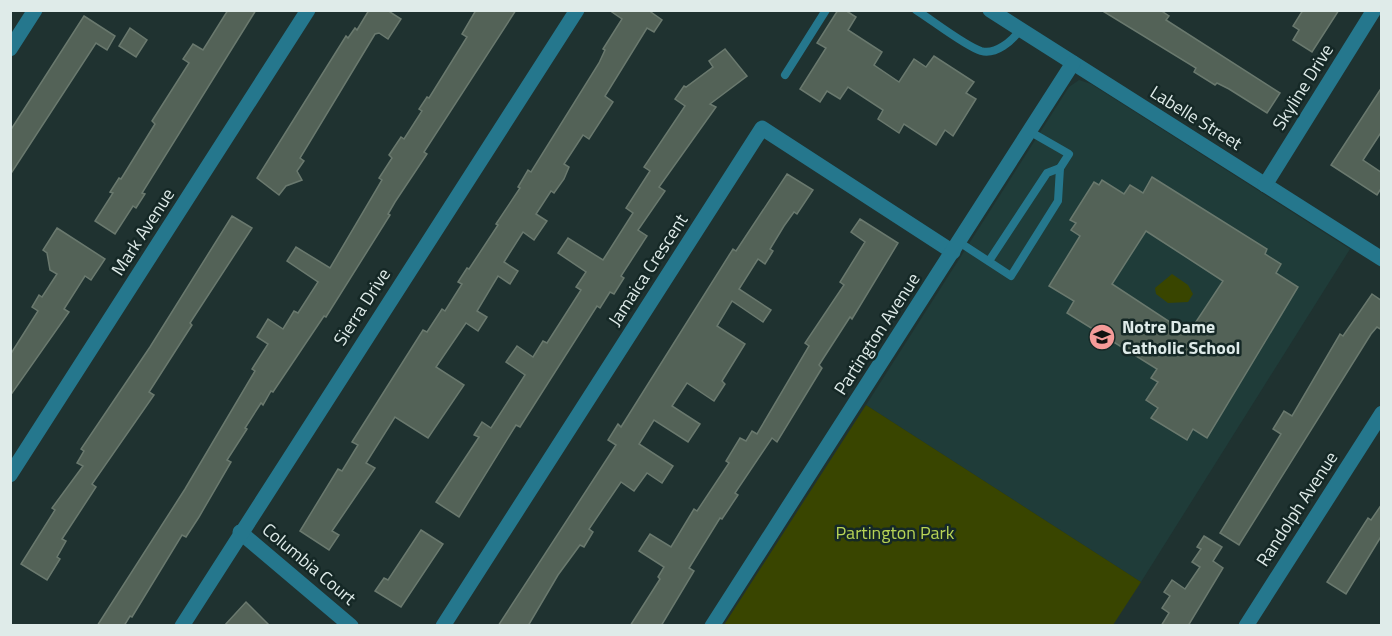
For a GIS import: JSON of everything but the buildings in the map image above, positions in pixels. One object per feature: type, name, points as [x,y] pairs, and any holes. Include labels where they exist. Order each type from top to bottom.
[{"type":"street","points":[[10,49],[35,10]]},
{"type":"street","name":"Mark Avenue","points":[[10,475],[308,10]]},
{"type":"street","name":"Sierra Drive","points":[[182,626],[240,532],[577,10]]},
{"type":"street","name":"Labelle Street","points":[[990,10],[1382,259]]},
{"type":"street","name":"Skyline Drive","points":[[1265,185],[1374,10]]},
{"type":"street","name":"Partington Avenue","points":[[712,626],[1073,63]]},
{"type":"street","name":"Jamaica Crescent","points":[[443,626],[762,128],[956,247]]},
{"type":"street","name":"Randolph Avenue","points":[[1246,626],[1382,413]]},
{"type":"street","name":"Columbia Court","points":[[240,532],[351,626]]},
{"type":"lane","points":[[785,75],[826,10]]},
{"type":"lane","points":[[916,10],[981,51],[995,50],[1014,39],[1020,30]]},
{"type":"lane","points":[[956,247],[989,261],[1011,276],[1058,201],[1060,168],[1068,154],[1029,131]]},
{"type":"lane","points":[[989,261],[1047,173],[1060,168]]},
{"type":"shaded area","name":"Notre Dame Catholic School","points":[[1079,80],[1091,84],[1350,249],[1141,582],[866,405],[1069,87]]},
{"type":"green space","points":[[1172,274],[1188,285],[1193,294],[1188,302],[1168,303],[1156,294],[1155,288]]},
{"type":"green space","name":"Partington Park","points":[[866,405],[1141,582],[1113,625],[724,625]]},
{"type":"place","name":"Notre Dame Catholic School","points":[[1102,337]]}]
